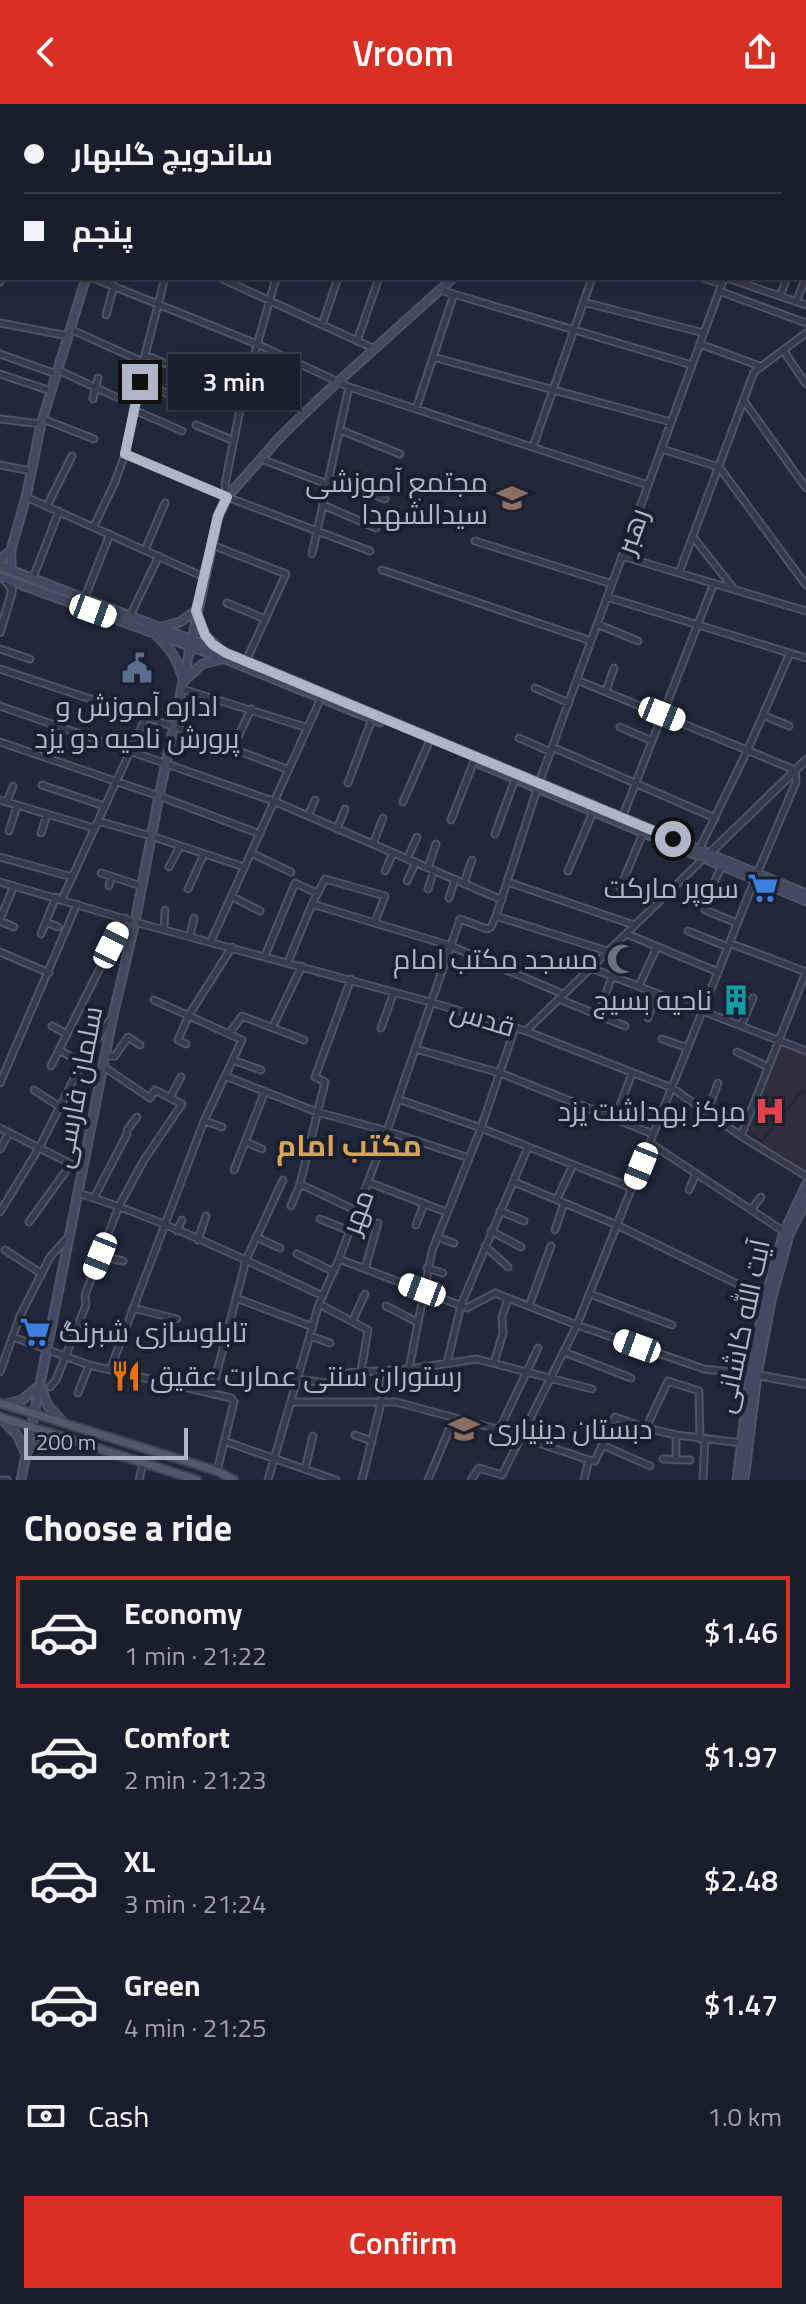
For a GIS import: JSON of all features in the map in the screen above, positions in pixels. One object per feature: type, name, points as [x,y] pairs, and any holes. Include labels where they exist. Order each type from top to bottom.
[{"type":"main road","points":[[11,570],[11,550],[42,421],[85,280]]},
{"type":"main road","name":"سلمان فارسی","points":[[21,1480],[113,1016],[218,516],[227,497],[282,435],[451,280]]},
{"type":"main road","points":[[0,560],[11,550]]},
{"type":"main road","points":[[0,566],[85,597],[128,620]]},
{"type":"main road","points":[[1,577],[226,656],[515,779],[699,850],[722,865],[806,894]]},
{"type":"main road","points":[[155,630],[180,622],[196,611],[205,635],[226,656],[246,661],[806,901]]},
{"type":"main road","points":[[155,630],[178,662],[183,685]]},
{"type":"main road","points":[[183,685],[202,664],[226,656]]},
{"type":"main road","name":"آیت الله کاشانی","points":[[737,1480],[766,1298],[786,1234],[805,1193]]},
{"type":"main road","name":"آیت الله کاشانی","points":[[754,1374],[786,1234]]},
{"type":"main road","points":[[0,1404],[22,1400],[40,1385],[48,1406],[68,1425]]},
{"type":"main road","points":[[0,1404],[217,1471],[234,1480]]},
{"type":"main road","points":[[0,1417],[197,1480]]},
{"type":"main road","points":[[0,1417],[17,1435],[26,1454],[37,1441],[63,1438]]},
{"type":"main road","name":"آیت الله کاشانی","points":[[744,1480],[745,1443]]},
{"type":"main road","points":[[146,1463],[155,1463],[157,1457],[154,1452]]},
{"type":"main road","points":[[169,1471],[167,1460],[172,1457]]},
{"type":"street","points":[[98,280],[257,344],[349,387],[648,485]]},
{"type":"street","points":[[94,526],[125,454],[144,358],[164,280]]},
{"type":"street","points":[[227,280],[376,349]]},
{"type":"street","points":[[227,497],[225,484],[232,440],[275,280]]},
{"type":"street","points":[[322,325],[337,280]]},
{"type":"street","points":[[357,341],[378,280]]},
{"type":"street","points":[[533,447],[591,280]]},
{"type":"street","points":[[724,280],[806,305]]},
{"type":"street","name":"رهبر","points":[[496,916],[538,786],[724,280]]},
{"type":"street","points":[[780,296],[786,280]]},
{"type":"street","points":[[796,302],[805,280]]},
{"type":"street","points":[[106,315],[114,286]]},
{"type":"street","points":[[439,290],[692,365]]},
{"type":"street","points":[[719,291],[806,323]]},
{"type":"street","points":[[416,409],[454,294]]},
{"type":"street","points":[[583,302],[704,333]]},
{"type":"street","points":[[0,323],[69,333],[243,395]]},
{"type":"street","points":[[679,573],[754,372],[806,333]]},
{"type":"street","points":[[700,344],[761,367]]},
{"type":"street","points":[[783,350],[806,384]]},
{"type":"street","points":[[0,354],[56,372],[116,397]]},
{"type":"street","points":[[433,357],[671,422]]},
{"type":"street","points":[[0,374],[51,391]]},
{"type":"street","points":[[93,399],[98,378]]},
{"type":"street","points":[[140,382],[183,400]]},
{"type":"street","points":[[312,554],[349,387]]},
{"type":"street","points":[[743,400],[806,488]]},
{"type":"street","points":[[134,410],[182,431]]},
{"type":"street","points":[[0,419],[42,421],[94,439]]},
{"type":"street","points":[[196,425],[232,440]]},
{"type":"street","points":[[340,430],[400,454]]},
{"type":"street","points":[[662,449],[719,467],[806,585]]},
{"type":"street","points":[[125,454],[227,497],[370,551]]},
{"type":"street","points":[[47,506],[72,456]]},
{"type":"street","points":[[261,459],[385,499]]},
{"type":"street","points":[[0,465],[31,471]]},
{"type":"street","points":[[26,497],[204,577]]},
{"type":"street","points":[[145,550],[165,503]]},
{"type":"street","points":[[323,505],[376,528]]},
{"type":"street","points":[[33,578],[59,511]]},
{"type":"street","points":[[85,597],[110,534]]},
{"type":"street","points":[[693,537],[734,589]]},
{"type":"street","points":[[475,541],[612,584]]},
{"type":"street","points":[[211,545],[286,574],[246,661]]},
{"type":"street","points":[[128,620],[159,556]]},
{"type":"street","points":[[622,556],[806,611]]},
{"type":"street","points":[[382,570],[591,641]]},
{"type":"street","points":[[0,632],[2,615],[11,595],[10,585],[1,577]]},
{"type":"street","points":[[622,818],[714,583]]},
{"type":"street","points":[[11,595],[24,588],[32,589]]},
{"type":"street","points":[[607,597],[806,658]]},
{"type":"street","points":[[227,603],[265,619]]},
{"type":"street","points":[[597,624],[638,641]]},
{"type":"street","points":[[0,649],[30,659]]},
{"type":"street","points":[[699,850],[790,653]]},
{"type":"street","points":[[606,691],[614,668]]},
{"type":"street","points":[[0,669],[175,727],[289,770]]},
{"type":"street","points":[[577,680],[795,770]]},
{"type":"street","points":[[183,685],[308,728]]},
{"type":"street","points":[[535,688],[569,703]]},
{"type":"street","points":[[211,941],[321,698]]},
{"type":"street","points":[[41,934],[72,877],[152,704]]},
{"type":"street","points":[[0,706],[276,802],[502,900]]},
{"type":"street","points":[[239,735],[251,709]]},
{"type":"street","points":[[763,715],[789,726]]},
{"type":"street","points":[[348,783],[372,719]]},
{"type":"street","points":[[620,727],[652,741]]},
{"type":"street","points":[[519,738],[715,818]]},
{"type":"street","points":[[0,742],[260,834]]},
{"type":"street","points":[[403,802],[429,742]]},
{"type":"street","points":[[451,820],[474,761]]},
{"type":"street","points":[[526,1031],[805,762]]},
{"type":"street","points":[[471,1480],[479,1468],[502,1475],[577,1325],[796,782],[795,770]]},
{"type":"street","points":[[495,834],[515,779]]},
{"type":"street","points":[[796,782],[806,786]]},
{"type":"street","points":[[42,785],[104,806]]},
{"type":"street","points":[[7,802],[13,786]]},
{"type":"street","points":[[0,800],[94,828]]},
{"type":"street","points":[[308,816],[315,800]]},
{"type":"street","points":[[9,831],[17,806]]},
{"type":"street","points":[[337,829],[345,809]]},
{"type":"street","points":[[568,871],[593,812]]},
{"type":"street","points":[[41,833],[47,815]]},
{"type":"street","points":[[373,844],[383,818]]},
{"type":"street","points":[[98,821],[244,867]]},
{"type":"street","points":[[620,888],[643,833]]},
{"type":"street","points":[[407,859],[417,837]]},
{"type":"street","points":[[428,889],[436,844]]},
{"type":"street","points":[[169,867],[180,846]]},
{"type":"street","points":[[251,853],[291,872]]},
{"type":"street","points":[[385,871],[393,853]]},
{"type":"street","points":[[188,889],[204,854]]},
{"type":"street","points":[[0,857],[72,877]]},
{"type":"street","points":[[464,883],[472,860]]},
{"type":"street","points":[[407,881],[416,862]]},
{"type":"street","points":[[722,865],[704,905],[705,910],[737,924]]},
{"type":"street","points":[[101,873],[142,887]]},
{"type":"street","points":[[109,886],[111,877]]},
{"type":"street","points":[[288,962],[325,879],[385,896],[375,922]]},
{"type":"street","points":[[449,898],[455,879]]},
{"type":"street","name":"قدس","points":[[0,882],[526,1031],[672,1088],[806,1176]]},
{"type":"street","points":[[508,882],[634,925]]},
{"type":"street","points":[[265,956],[295,883],[318,891]]},
{"type":"street","points":[[14,886],[0,920],[14,927]]},
{"type":"street","points":[[231,896],[260,911]]},
{"type":"street","points":[[0,1083],[77,904]]},
{"type":"street","points":[[312,904],[451,946],[625,1026]]},
{"type":"street","points":[[164,929],[165,910]]},
{"type":"street","points":[[451,946],[460,919],[487,929],[496,916],[607,951]]},
{"type":"street","points":[[51,1066],[125,918]]},
{"type":"street","points":[[190,936],[194,918]]},
{"type":"street","points":[[46,922],[58,927]]},
{"type":"street","points":[[688,931],[806,972],[741,1136]]},
{"type":"street","points":[[626,933],[718,972]]},
{"type":"street","name":"مهر","points":[[268,1480],[319,1304],[387,1131],[451,946]]},
{"type":"street","points":[[186,1044],[178,1040],[189,1015],[232,947]]},
{"type":"street","points":[[639,986],[657,947]]},
{"type":"street","points":[[0,952],[49,973]]},
{"type":"street","points":[[273,1026],[302,966]]},
{"type":"street","points":[[591,968],[806,1051]]},
{"type":"street","points":[[601,1008],[612,976]]},
{"type":"street","points":[[291,1206],[300,1184],[325,1082],[315,1077],[351,979]]},
{"type":"street","points":[[381,1028],[394,992]]},
{"type":"street","points":[[648,1018],[656,993]]},
{"type":"street","points":[[741,1026],[753,998]]},
{"type":"street","points":[[110,1370],[204,1121],[242,1040],[154,1000]]},
{"type":"street","points":[[0,1212],[39,1148],[82,1063],[113,1016]]},
{"type":"street","points":[[229,1034],[242,1016],[304,1040]]},
{"type":"street","points":[[52,1026],[67,1034]]},
{"type":"street","points":[[409,1369],[427,1268],[446,1212],[481,1128],[515,1028]]},
{"type":"street","points":[[106,1056],[115,1056],[128,1037],[140,1045]]},
{"type":"street","points":[[662,1039],[688,1048]]},
{"type":"street","points":[[416,1049],[500,1073],[653,1134]]},
{"type":"street","points":[[59,1050],[82,1063]]},
{"type":"street","points":[[737,1052],[768,1067]]},
{"type":"street","points":[[233,1060],[261,1070]]},
{"type":"street","points":[[50,1387],[56,1380],[86,1305],[85,1295],[119,1206],[144,1160],[182,1104],[155,1090],[150,1098],[104,1067]]},
{"type":"street","points":[[615,1119],[632,1073]]},
{"type":"street","points":[[225,1076],[317,1112],[469,1158]]},
{"type":"street","points":[[170,1098],[181,1077]]},
{"type":"street","points":[[707,1113],[718,1083]]},
{"type":"street","points":[[34,1090],[60,1107]]},
{"type":"street","points":[[234,1170],[265,1091]]},
{"type":"street","points":[[398,1099],[481,1128],[632,1188]]},
{"type":"street","points":[[94,1198],[127,1130],[137,1117]]},
{"type":"street","points":[[204,1121],[222,1127]]},
{"type":"street","points":[[0,1128],[83,1170]]},
{"type":"street","points":[[0,1149],[9,1133]]},
{"type":"street","points":[[246,1142],[262,1149]]},
{"type":"street","points":[[650,1143],[786,1234]]},
{"type":"street","points":[[281,1147],[306,1157]]},
{"type":"street","points":[[447,1363],[461,1305],[528,1147]]},
{"type":"street","points":[[29,1222],[71,1164]]},
{"type":"street","points":[[557,1199],[573,1165]]},
{"type":"street","points":[[689,1190],[696,1174]]},
{"type":"street","points":[[212,1391],[246,1260],[283,1180]]},
{"type":"street","points":[[368,1182],[446,1212]]},
{"type":"street","points":[[514,1182],[617,1225],[766,1298]]},
{"type":"street","points":[[300,1184],[357,1211]]},
{"type":"street","points":[[78,1193],[119,1206],[323,1296]]},
{"type":"street","points":[[751,1210],[761,1197]]},
{"type":"street","points":[[555,1230],[564,1203]]},
{"type":"street","points":[[416,1225],[424,1204]]},
{"type":"street","points":[[500,1211],[524,1221]]},
{"type":"street","points":[[198,1240],[206,1216]]},
{"type":"street","points":[[320,1219],[350,1231]]},
{"type":"street","points":[[177,1231],[182,1220]]},
{"type":"street","points":[[365,1269],[378,1223]]},
{"type":"street","points":[[491,1231],[521,1247]]},
{"type":"street","points":[[0,1372],[20,1316],[50,1257],[70,1235]]},
{"type":"street","points":[[256,1237],[280,1248]]},
{"type":"street","points":[[437,1237],[454,1243]]},
{"type":"street","points":[[485,1246],[508,1267]]},
{"type":"street","points":[[529,1306],[551,1246]]},
{"type":"street","points":[[5,1250],[42,1274]]},
{"type":"street","points":[[297,1254],[334,1272]]},
{"type":"street","points":[[100,1256],[123,1261]]},
{"type":"street","points":[[339,1259],[469,1308],[493,1293],[704,1369],[806,1384]]},
{"type":"street","points":[[427,1268],[443,1273]]},
{"type":"street","points":[[352,1322],[365,1294]]},
{"type":"street","points":[[590,1294],[672,1325]]},
{"type":"street","points":[[236,1298],[313,1327]]},
{"type":"street","points":[[494,1363],[503,1333],[502,1317],[508,1298]]},
{"type":"street","points":[[319,1304],[369,1331],[361,1371]]},
{"type":"street","points":[[386,1306],[417,1322]]},
{"type":"street","points":[[133,1308],[177,1319]]},
{"type":"street","points":[[310,1336],[330,1343]]},
{"type":"street","points":[[13,1337],[89,1365],[212,1391],[234,1400],[217,1471]]},
{"type":"street","points":[[499,1430],[538,1348]]},
{"type":"street","points":[[564,1352],[631,1378]]},
{"type":"street","points":[[298,1379],[338,1385],[345,1373],[409,1369],[477,1359],[592,1389]]},
{"type":"street","points":[[78,1393],[89,1365]]},
{"type":"street","points":[[362,1480],[389,1370]]},
{"type":"street","points":[[646,1428],[668,1381],[699,1391],[703,1480]]},
{"type":"street","points":[[292,1402],[396,1402],[499,1430],[595,1461],[615,1417],[676,1435],[745,1443]]},
{"type":"street","points":[[428,1480],[454,1418]]},
{"type":"street","points":[[355,1435],[372,1441]]},
{"type":"street","points":[[676,1435],[676,1460]]},
{"type":"street","points":[[305,1469],[313,1436]]},
{"type":"street","points":[[224,1441],[336,1480]]},
{"type":"street","points":[[602,1445],[650,1466]]},
{"type":"street","points":[[663,1459],[690,1460]]},
{"type":"street","points":[[584,1480],[589,1460]]},
{"type":"street","points":[[139,1480],[146,1463]]},
{"type":"shaded area","name":"مرکز بهداشت یزد","points":[[781,1045],[806,1055],[806,1091],[802,1089],[761,1140],[749,1131]]},
{"type":"shaded area","points":[[804,1091],[806,1165],[804,1170],[762,1143]]},
{"type":"place","name":"مجتمع آموزشی سیدالشهدا","points":[[512,498]]},
{"type":"place","name":"اداره آموزش و پرورش ناحیه دو یزد","points":[[137,668]]},
{"type":"place","name":"سوپر مارکت","points":[[763,888]]},
{"type":"place","name":"مسجد مکتب امام","points":[[622,959]]},
{"type":"place","name":"ناحیه بسیج","points":[[736,1000]]},
{"type":"place","name":"مرکز بهداشت یزد","points":[[770,1111]]},
{"type":"place","name":"تابلوسازی شبرنگ","points":[[35,1332]]},
{"type":"place","name":"رستوران سنتی عمارت عقیق","points":[[126,1376]]},
{"type":"place","name":"دبستان دینیاری","points":[[464,1429]]},
{"type":"district","name":"مکتب امام","points":[[349,1146]]},
{"type":"route","points":[[140,382],[125,454],[227,497],[218,516],[196,611],[212,644],[226,653],[673,839]]}]
